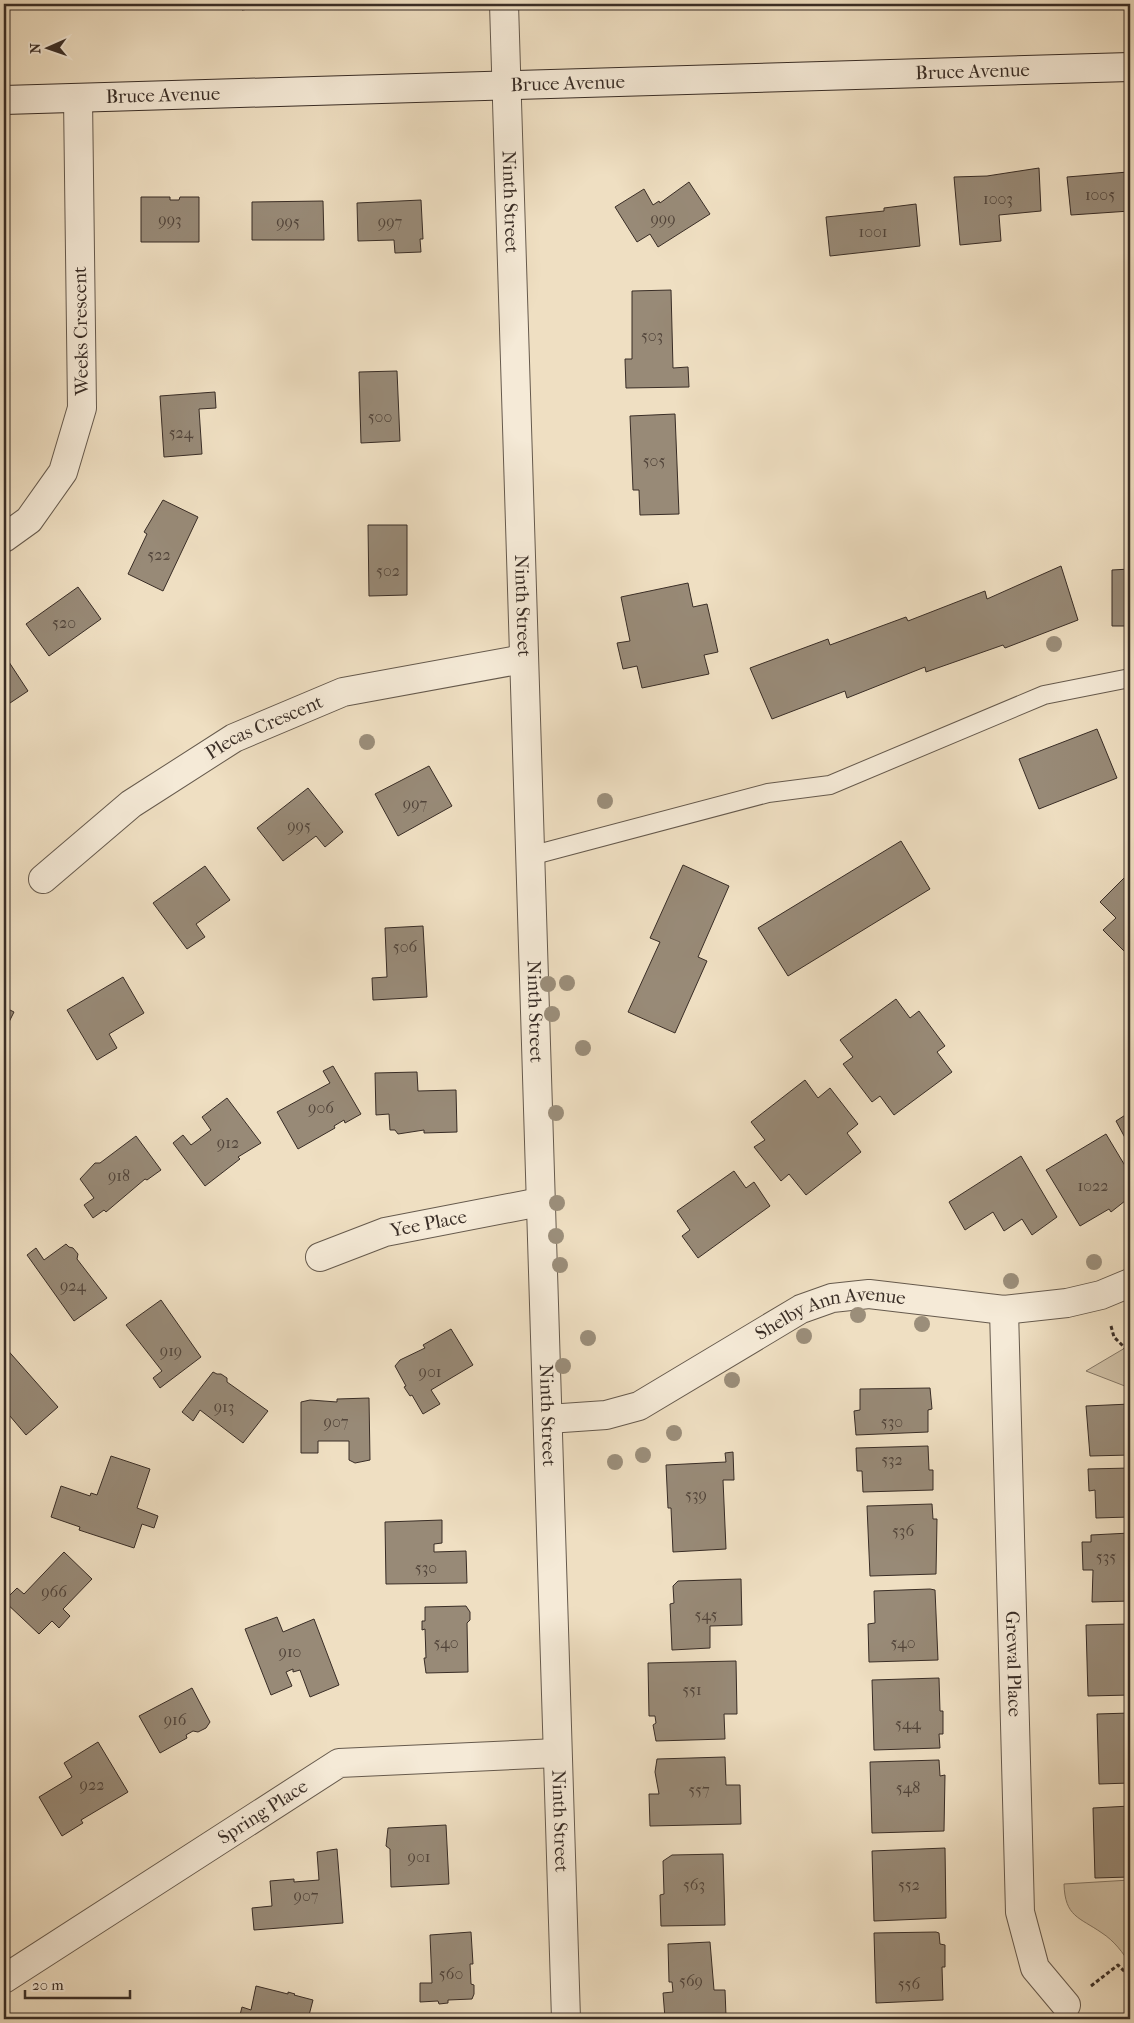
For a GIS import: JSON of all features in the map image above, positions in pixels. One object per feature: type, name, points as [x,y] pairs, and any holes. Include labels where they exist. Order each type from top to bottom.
[{"type":"street","name":"Ninth Street","points":[[504,4],[566,2019]]},
{"type":"street","name":"Bruce Avenue","points":[[4,100],[1130,67]]},
{"type":"street","name":"Weeks Crescent","points":[[4,538],[29,520],[63,472],[82,408],[78,98]]},
{"type":"street","name":"Plecas Crescent","points":[[43,879],[131,804],[234,738],[344,692],[523,659]]},
{"type":"street","name":"Yee Place","points":[[320,1257],[385,1232],[540,1202]]},
{"type":"street","name":"Shelby Ann Avenue","points":[[548,1419],[606,1415],[639,1406],[801,1310],[832,1298],[868,1294],[1004,1310],[1067,1303],[1101,1295],[1130,1283]]},
{"type":"street","name":"Grewal Place","points":[[1004,1310],[1020,1912],[1035,1968],[1066,2005]]},
{"type":"street","name":"Spring Place","points":[[4,1979],[339,1763],[557,1753]]},
{"type":"lane","points":[[530,856],[768,793],[830,785],[1044,695],[1130,678]]},
{"type":"path","points":[[1066,2005],[1118,1965],[1130,1977]]},
{"type":"shaded area","points":[[1130,1345],[1130,1388],[1086,1371]]},
{"type":"shaded area","points":[[1130,1880],[1130,1965],[1110,1939],[1070,1910],[1064,1884]]},
{"type":"building","points":[[231,4],[301,5],[252,6],[249,9],[242,10],[239,6],[231,7]]},
{"type":"building","points":[[1039,168],[1041,211],[999,215],[1001,241],[960,245],[954,177],[987,176]]},
{"type":"building","points":[[1130,172],[1130,211],[1071,215],[1067,177]]},
{"type":"building","points":[[689,182],[710,214],[658,247],[650,234],[637,242],[615,207],[644,189],[653,205],[659,201],[660,203]]},
{"type":"building","points":[[141,197],[170,197],[170,200],[179,200],[180,197],[199,197],[199,242],[141,242]]},
{"type":"building","points":[[421,200],[423,239],[420,239],[421,252],[395,253],[394,240],[358,241],[357,203]]},
{"type":"building","points":[[323,201],[324,240],[252,240],[252,202]]},
{"type":"building","points":[[916,204],[920,246],[830,256],[826,217],[884,211],[884,208]]},
{"type":"building","points":[[671,290],[673,368],[688,367],[689,387],[626,388],[625,359],[632,359],[632,291]]},
{"type":"building","points":[[397,371],[400,441],[361,443],[359,372]]},
{"type":"building","points":[[215,392],[216,408],[199,409],[202,454],[164,457],[160,396]]},
{"type":"building","points":[[675,414],[679,514],[640,515],[639,490],[633,490],[630,416]]},
{"type":"building","points":[[163,500],[198,517],[163,591],[128,574],[147,534],[144,532]]},
{"type":"building","points":[[368,525],[407,525],[407,595],[369,596]]},
{"type":"building","points":[[1061,566],[1078,620],[1005,648],[1003,645],[926,672],[925,667],[847,698],[845,691],[772,719],[750,668],[828,639],[830,645],[906,617],[908,621],[985,591],[987,599]]},
{"type":"building","points":[[1130,569],[1130,626],[1112,626],[1112,570]]},
{"type":"building","points":[[688,583],[693,607],[707,604],[718,652],[704,655],[709,674],[642,688],[637,666],[623,669],[617,643],[630,641],[621,597]]},
{"type":"building","points":[[78,587],[101,619],[49,656],[26,624]]},
{"type":"building","points":[[7,659],[28,691],[4,707],[4,661]]},
{"type":"building","points":[[1097,729],[1117,778],[1039,809],[1019,759]]},
{"type":"building","points":[[429,766],[452,806],[398,836],[375,794]]},
{"type":"building","points":[[308,788],[343,832],[325,847],[316,836],[283,861],[257,828]]},
{"type":"building","points":[[901,841],[930,889],[788,976],[758,928]]},
{"type":"building","points":[[683,865],[729,886],[698,957],[707,961],[675,1033],[628,1012],[660,942],[650,938]]},
{"type":"building","points":[[205,866],[230,900],[196,924],[205,937],[187,949],[153,903]]},
{"type":"building","points":[[1130,872],[1130,957],[1103,930],[1116,918],[1100,902]]},
{"type":"building","points":[[423,926],[427,997],[373,1000],[372,978],[387,977],[385,928]]},
{"type":"building","points":[[123,977],[144,1013],[109,1034],[117,1048],[97,1060],[67,1010]]},
{"type":"building","points":[[896,999],[910,1018],[919,1011],[945,1046],[937,1052],[952,1072],[894,1115],[880,1096],[872,1102],[843,1064],[853,1057],[840,1040]]},
{"type":"building","points":[[4,1007],[14,1012],[4,1032]]},
{"type":"building","points":[[333,1066],[361,1114],[345,1123],[344,1120],[334,1126],[335,1128],[298,1149],[277,1112],[330,1083],[323,1071]]},
{"type":"building","points":[[417,1072],[418,1091],[456,1090],[457,1132],[424,1133],[424,1130],[398,1134],[395,1130],[390,1130],[389,1114],[376,1115],[375,1073]]},
{"type":"building","points":[[805,1080],[818,1098],[830,1088],[858,1124],[847,1133],[861,1152],[806,1195],[789,1174],[781,1181],[754,1147],[765,1140],[751,1122]]},
{"type":"building","points":[[227,1098],[261,1143],[238,1157],[240,1159],[205,1186],[173,1143],[183,1135],[191,1145],[211,1130],[202,1117]]},
{"type":"building","points":[[1130,1112],[1130,1147],[1116,1121]]},
{"type":"building","points":[[1106,1134],[1130,1174],[1130,1197],[1111,1212],[1109,1209],[1080,1226],[1046,1170]]},
{"type":"building","points":[[136,1136],[161,1170],[147,1180],[145,1179],[106,1212],[104,1210],[93,1218],[84,1205],[94,1198],[80,1179],[95,1163],[100,1163]]},
{"type":"building","points":[[1021,1156],[1057,1217],[1032,1235],[1022,1219],[1004,1231],[993,1212],[965,1230],[949,1202]]},
{"type":"building","points":[[734,1171],[746,1188],[754,1182],[770,1206],[698,1258],[682,1236],[690,1230],[677,1211]]},
{"type":"building","points":[[66,1244],[78,1254],[77,1259],[107,1298],[74,1321],[27,1255],[36,1248],[44,1260]]},
{"type":"building","points":[[161,1300],[201,1357],[160,1388],[153,1378],[162,1371],[126,1325]]},
{"type":"building","points":[[451,1329],[473,1365],[431,1390],[440,1404],[423,1414],[412,1395],[410,1396],[404,1387],[406,1386],[395,1366],[400,1360],[425,1348],[423,1345]]},
{"type":"building","points":[[4,1346],[58,1407],[26,1435],[4,1409]]},
{"type":"building","points":[[213,1372],[227,1378],[227,1382],[268,1411],[243,1443],[200,1410],[193,1421],[182,1412]]},
{"type":"building","points":[[930,1388],[932,1409],[928,1410],[928,1432],[856,1435],[854,1411],[860,1410],[860,1389]]},
{"type":"building","points":[[369,1398],[370,1460],[355,1463],[349,1460],[349,1441],[318,1441],[318,1453],[301,1453],[301,1402],[310,1400],[337,1402],[337,1399]]},
{"type":"building","points":[[1130,1404],[1130,1455],[1090,1456],[1086,1406]]},
{"type":"building","points":[[928,1446],[929,1470],[933,1470],[933,1490],[863,1492],[862,1471],[857,1471],[856,1448]]},
{"type":"building","points":[[733,1452],[734,1480],[723,1480],[726,1549],[673,1552],[671,1508],[668,1508],[666,1465],[726,1462],[725,1453]]},
{"type":"building","points":[[111,1456],[150,1469],[137,1508],[158,1516],[154,1528],[142,1524],[134,1548],[79,1530],[80,1527],[51,1517],[61,1486],[90,1496],[91,1493],[97,1495]]},
{"type":"building","points":[[1130,1468],[1130,1517],[1096,1518],[1095,1490],[1089,1491],[1088,1469]]},
{"type":"building","points":[[932,1504],[933,1519],[937,1519],[936,1574],[870,1576],[867,1506]]},
{"type":"building","points":[[442,1520],[442,1543],[434,1544],[434,1552],[466,1551],[467,1583],[386,1584],[385,1522]]},
{"type":"building","points":[[1130,1533],[1130,1601],[1092,1602],[1093,1570],[1083,1570],[1082,1542],[1091,1542],[1091,1535]]},
{"type":"building","points":[[64,1552],[92,1579],[63,1609],[70,1616],[59,1628],[52,1621],[39,1634],[4,1601],[17,1588],[24,1594]]},
{"type":"building","points":[[741,1579],[742,1625],[710,1626],[710,1648],[672,1650],[670,1604],[674,1603],[673,1586],[678,1581]]},
{"type":"building","points":[[935,1590],[938,1660],[869,1662],[868,1624],[875,1623],[874,1591]]},
{"type":"building","points":[[466,1606],[470,1612],[470,1620],[467,1623],[468,1672],[426,1673],[424,1658],[426,1658],[425,1629],[422,1630],[422,1621],[425,1621],[425,1607]]},
{"type":"building","points":[[277,1617],[283,1632],[314,1619],[339,1685],[310,1697],[300,1670],[293,1672],[293,1669],[286,1672],[292,1686],[271,1695],[245,1629]]},
{"type":"building","points":[[1130,1624],[1130,1695],[1088,1696],[1086,1625]]},
{"type":"building","points":[[736,1661],[737,1714],[724,1714],[725,1739],[656,1741],[653,1725],[656,1723],[655,1716],[649,1716],[648,1663]]},
{"type":"building","points":[[939,1678],[940,1711],[943,1711],[943,1734],[939,1734],[940,1748],[874,1750],[872,1680]]},
{"type":"building","points":[[192,1688],[210,1722],[206,1728],[198,1732],[193,1731],[186,1735],[187,1738],[160,1753],[139,1716]]},
{"type":"building","points":[[1130,1713],[1130,1783],[1099,1784],[1097,1714]]},
{"type":"building","points":[[98,1742],[128,1792],[81,1820],[83,1823],[62,1836],[39,1797],[72,1777],[64,1763]]},
{"type":"building","points":[[725,1757],[726,1785],[740,1785],[741,1824],[650,1826],[649,1794],[659,1794],[655,1772],[657,1759]]},
{"type":"building","points":[[939,1760],[940,1776],[945,1775],[944,1831],[872,1833],[870,1762]]},
{"type":"building","points":[[1130,1806],[1130,1877],[1095,1878],[1093,1808]]},
{"type":"building","points":[[446,1825],[449,1884],[391,1887],[390,1849],[386,1846],[388,1828]]},
{"type":"building","points":[[945,1848],[946,1918],[874,1921],[872,1851]]},
{"type":"building","points":[[337,1849],[343,1923],[254,1930],[252,1908],[272,1906],[270,1881],[294,1879],[294,1882],[319,1880],[317,1852]]},
{"type":"building","points":[[723,1854],[725,1925],[661,1926],[660,1895],[664,1894],[663,1861],[672,1855]]},
{"type":"building","points":[[471,1932],[473,1964],[470,1964],[471,1984],[474,1985],[472,1999],[448,2000],[448,2003],[439,2004],[438,2001],[420,2002],[420,1983],[432,1983],[430,1935]]},
{"type":"building","points":[[874,1933],[939,1933],[940,1944],[945,1945],[945,1967],[942,1967],[943,2000],[876,2003]]},
{"type":"building","points":[[710,1942],[714,1990],[725,1990],[726,2016],[665,2018],[663,1993],[673,1992],[672,1982],[669,1982],[668,1944]]},
{"type":"building","points":[[256,1986],[288,1994],[288,1992],[313,2000],[308,2019],[239,2019],[242,2007],[251,2010]]},
{"type":"building","points":[[947,2016],[947,2019],[884,2019]]}]
